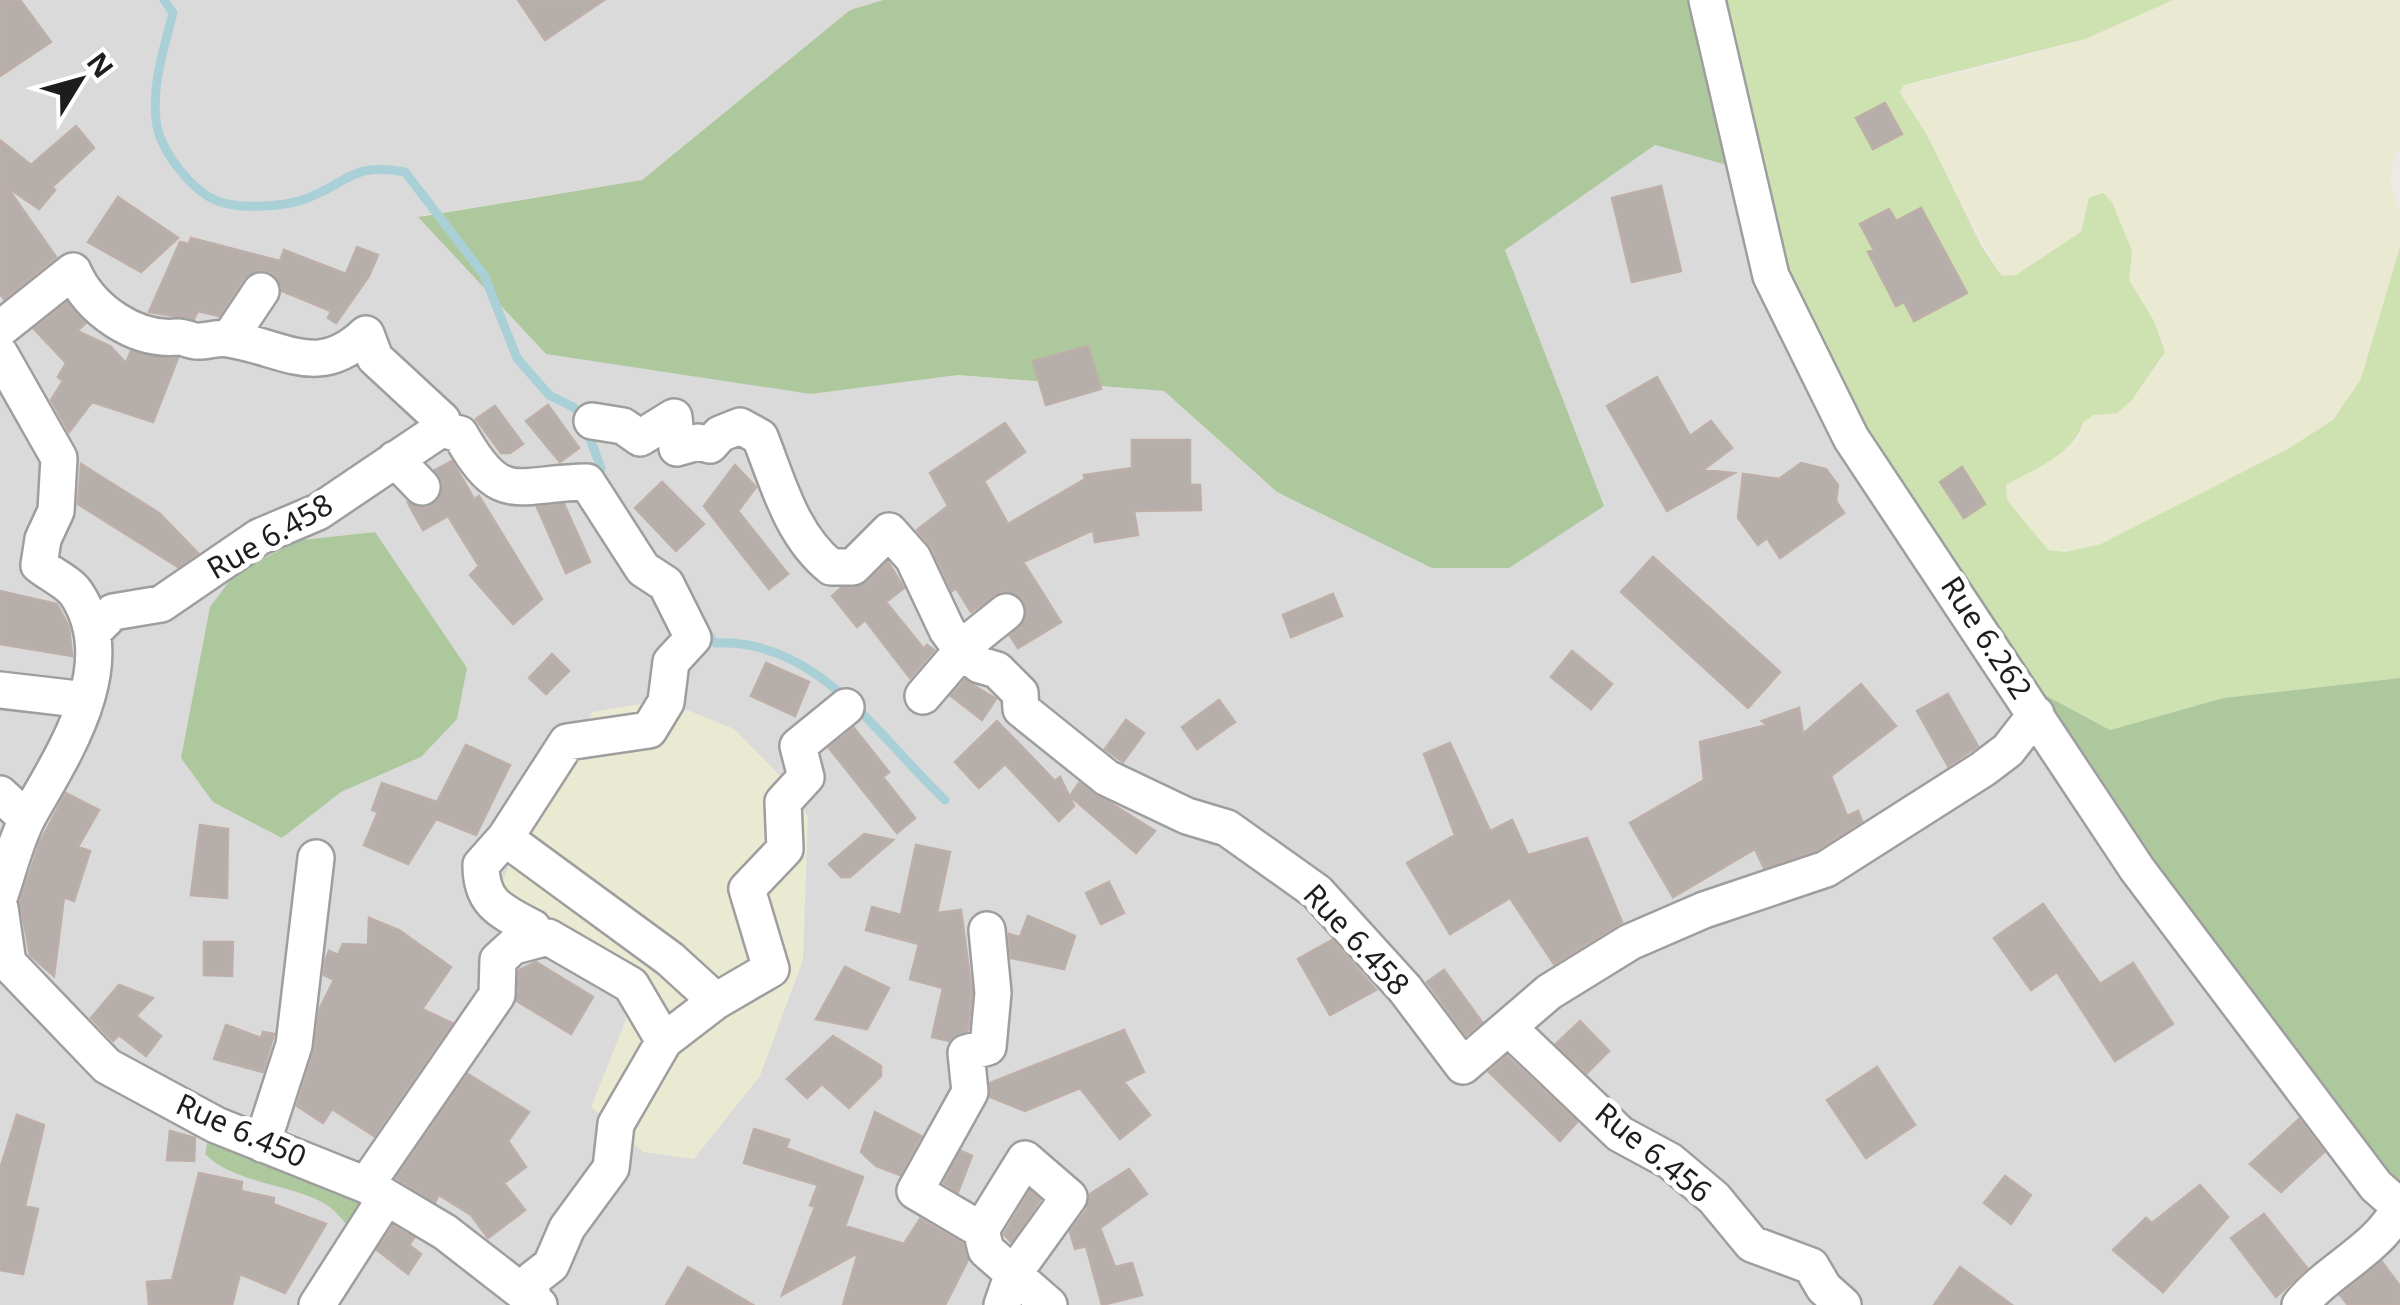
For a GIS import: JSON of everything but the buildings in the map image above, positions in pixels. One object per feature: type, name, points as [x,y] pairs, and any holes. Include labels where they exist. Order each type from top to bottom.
[{"type":"street","name":"Rue 6.262","points":[[1708,0],[1745,170],[1778,292],[1851,438],[2137,869],[2376,1186],[2400,1207]]},
{"type":"street","points":[[0,329],[73,271],[83,294],[121,324],[166,340],[179,336],[197,342],[229,339],[320,360],[343,354],[360,322],[375,358],[442,420],[441,428],[460,434],[476,462],[501,486],[520,490],[548,483],[587,482],[644,568],[666,584],[693,638],[671,662],[666,702],[649,730],[567,742],[505,838],[481,866],[481,884],[492,906],[533,928],[498,960],[497,995],[375,1192],[317,1305]]},
{"type":"street","points":[[229,339],[261,290]]},
{"type":"street","points":[[0,354],[59,458],[56,511],[44,539],[39,566],[74,590],[94,631],[86,700],[63,762],[27,819],[0,895]]},
{"type":"street","points":[[592,421],[622,426],[640,438],[674,417],[677,448],[698,442],[710,445],[720,434],[740,426],[760,437],[794,520],[815,554],[831,566],[853,566],[889,531],[902,540],[941,610],[946,630],[963,652]]},
{"type":"street","name":"Rue 6.458","points":[[94,631],[113,612],[161,604],[259,536],[318,512],[441,428]]},
{"type":"street","points":[[395,458],[422,488]]},
{"type":"street","points":[[923,696],[1006,612]]},
{"type":"street","name":"Rue 6.458","points":[[963,652],[980,665],[997,670],[1020,693],[1021,709],[1095,770],[1187,816],[1227,828],[1317,892],[1404,990],[1463,1066],[1549,992],[1630,942],[1704,910],[1826,869],[1983,769],[2008,750],[2036,714]]},
{"type":"street","points":[[0,690],[86,700]]},
{"type":"street","points":[[535,1302],[533,1279],[551,1265],[567,1228],[611,1168],[616,1124],[664,1041],[716,1000],[772,969],[746,890],[785,849],[783,802],[806,778],[798,746],[846,707]]},
{"type":"street","points":[[0,794],[27,819]]},
{"type":"street","points":[[505,838],[670,959],[716,1000]]},
{"type":"street","points":[[262,1144],[294,1044],[316,858]]},
{"type":"street","name":"Rue 6.450","points":[[0,908],[8,963],[107,1066],[216,1124],[375,1192],[445,1232],[535,1302]]},
{"type":"street","points":[[987,930],[1007,987],[988,1047],[966,1053],[970,1092],[915,1190],[981,1230],[986,1250],[1007,1290]]},
{"type":"street","points":[[518,945],[548,937],[630,985],[664,1041]]},
{"type":"street","name":"Rue 6.456","points":[[1510,1029],[1620,1134],[1670,1161],[1714,1198],[1739,1234],[1752,1244],[1811,1266],[1831,1300]]},
{"type":"street","points":[[981,1230],[1026,1159],[1069,1197],[1007,1290]]},
{"type":"street","points":[[2300,1305],[2312,1289],[2388,1229],[2400,1207]]},
{"type":"street","points":[[1007,1290],[1041,1294],[1049,1305]]},
{"type":"shaded area","points":[[0,0],[883,0],[850,10],[642,180],[420,216],[811,394],[958,375],[1164,391],[1277,492],[1603,506],[1504,250],[1655,145],[1745,170],[2400,1207],[2400,1305],[0,1305]],"holes":[[[375,532],[421,757],[341,792],[282,838],[237,571],[301,540]],[[612,958],[694,1159],[592,1107],[626,1020]]]},
{"type":"green space","points":[[883,0],[1707,0],[1745,170],[1655,145],[1505,250],[1604,506],[1509,568],[1432,568],[1277,492],[1164,391],[958,375],[811,394],[546,354],[418,217],[642,180],[850,10]]},
{"type":"green space","points":[[1707,0],[2173,0],[2085,39],[1904,85],[1900,93],[1927,135],[1982,247],[2002,276],[2016,275],[2081,232],[2089,198],[2103,193],[2112,202],[2132,251],[2129,280],[2154,321],[2165,352],[2132,400],[2117,413],[2094,415],[2083,422],[2063,452],[2006,485],[2007,500],[2048,550],[2065,552],[2101,544],[2288,449],[2333,420],[2361,379],[2400,247],[2400,678],[2223,698],[2110,730],[2015,679],[1808,357]]},
{"type":"green space","points":[[2173,0],[2400,0],[2400,149],[2394,156],[2390,181],[2400,215],[2400,247],[2361,379],[2333,420],[2288,449],[2101,544],[2065,552],[2048,550],[2007,501],[2006,485],[2067,449],[2079,437],[2082,422],[2094,415],[2117,413],[2132,400],[2163,358],[2163,341],[2129,280],[2131,251],[2089,198],[2081,232],[2016,275],[2002,276],[1900,93],[1904,85],[1992,66],[2085,39]]},
{"type":"green space","points":[[375,532],[467,668],[457,719],[421,757],[341,792],[282,838],[213,802],[181,758],[210,607],[237,571],[301,540]]},
{"type":"green space","points":[[2400,678],[2400,1207],[2015,679],[2110,730],[2223,698]]},
{"type":"green space","points":[[646,703],[690,711],[734,729],[784,780],[808,817],[803,960],[760,1076],[694,1159],[643,1152],[591,1107],[626,1020],[612,958],[500,889],[523,828],[566,773],[592,712]]},
{"type":"green space","points":[[209,1135],[355,1194],[367,1208],[352,1230],[322,1202],[245,1177],[216,1163],[205,1154]]},
{"type":"waterway","points":[[164,0],[173,13],[157,80],[156,120],[163,144],[188,180],[220,202],[263,206],[305,199],[361,172],[405,172],[484,275],[517,358],[549,395],[581,415],[601,468],[597,481]]},
{"type":"waterway","points":[[704,629],[715,643],[752,646],[785,657],[815,674],[870,721],[945,800]]}]
